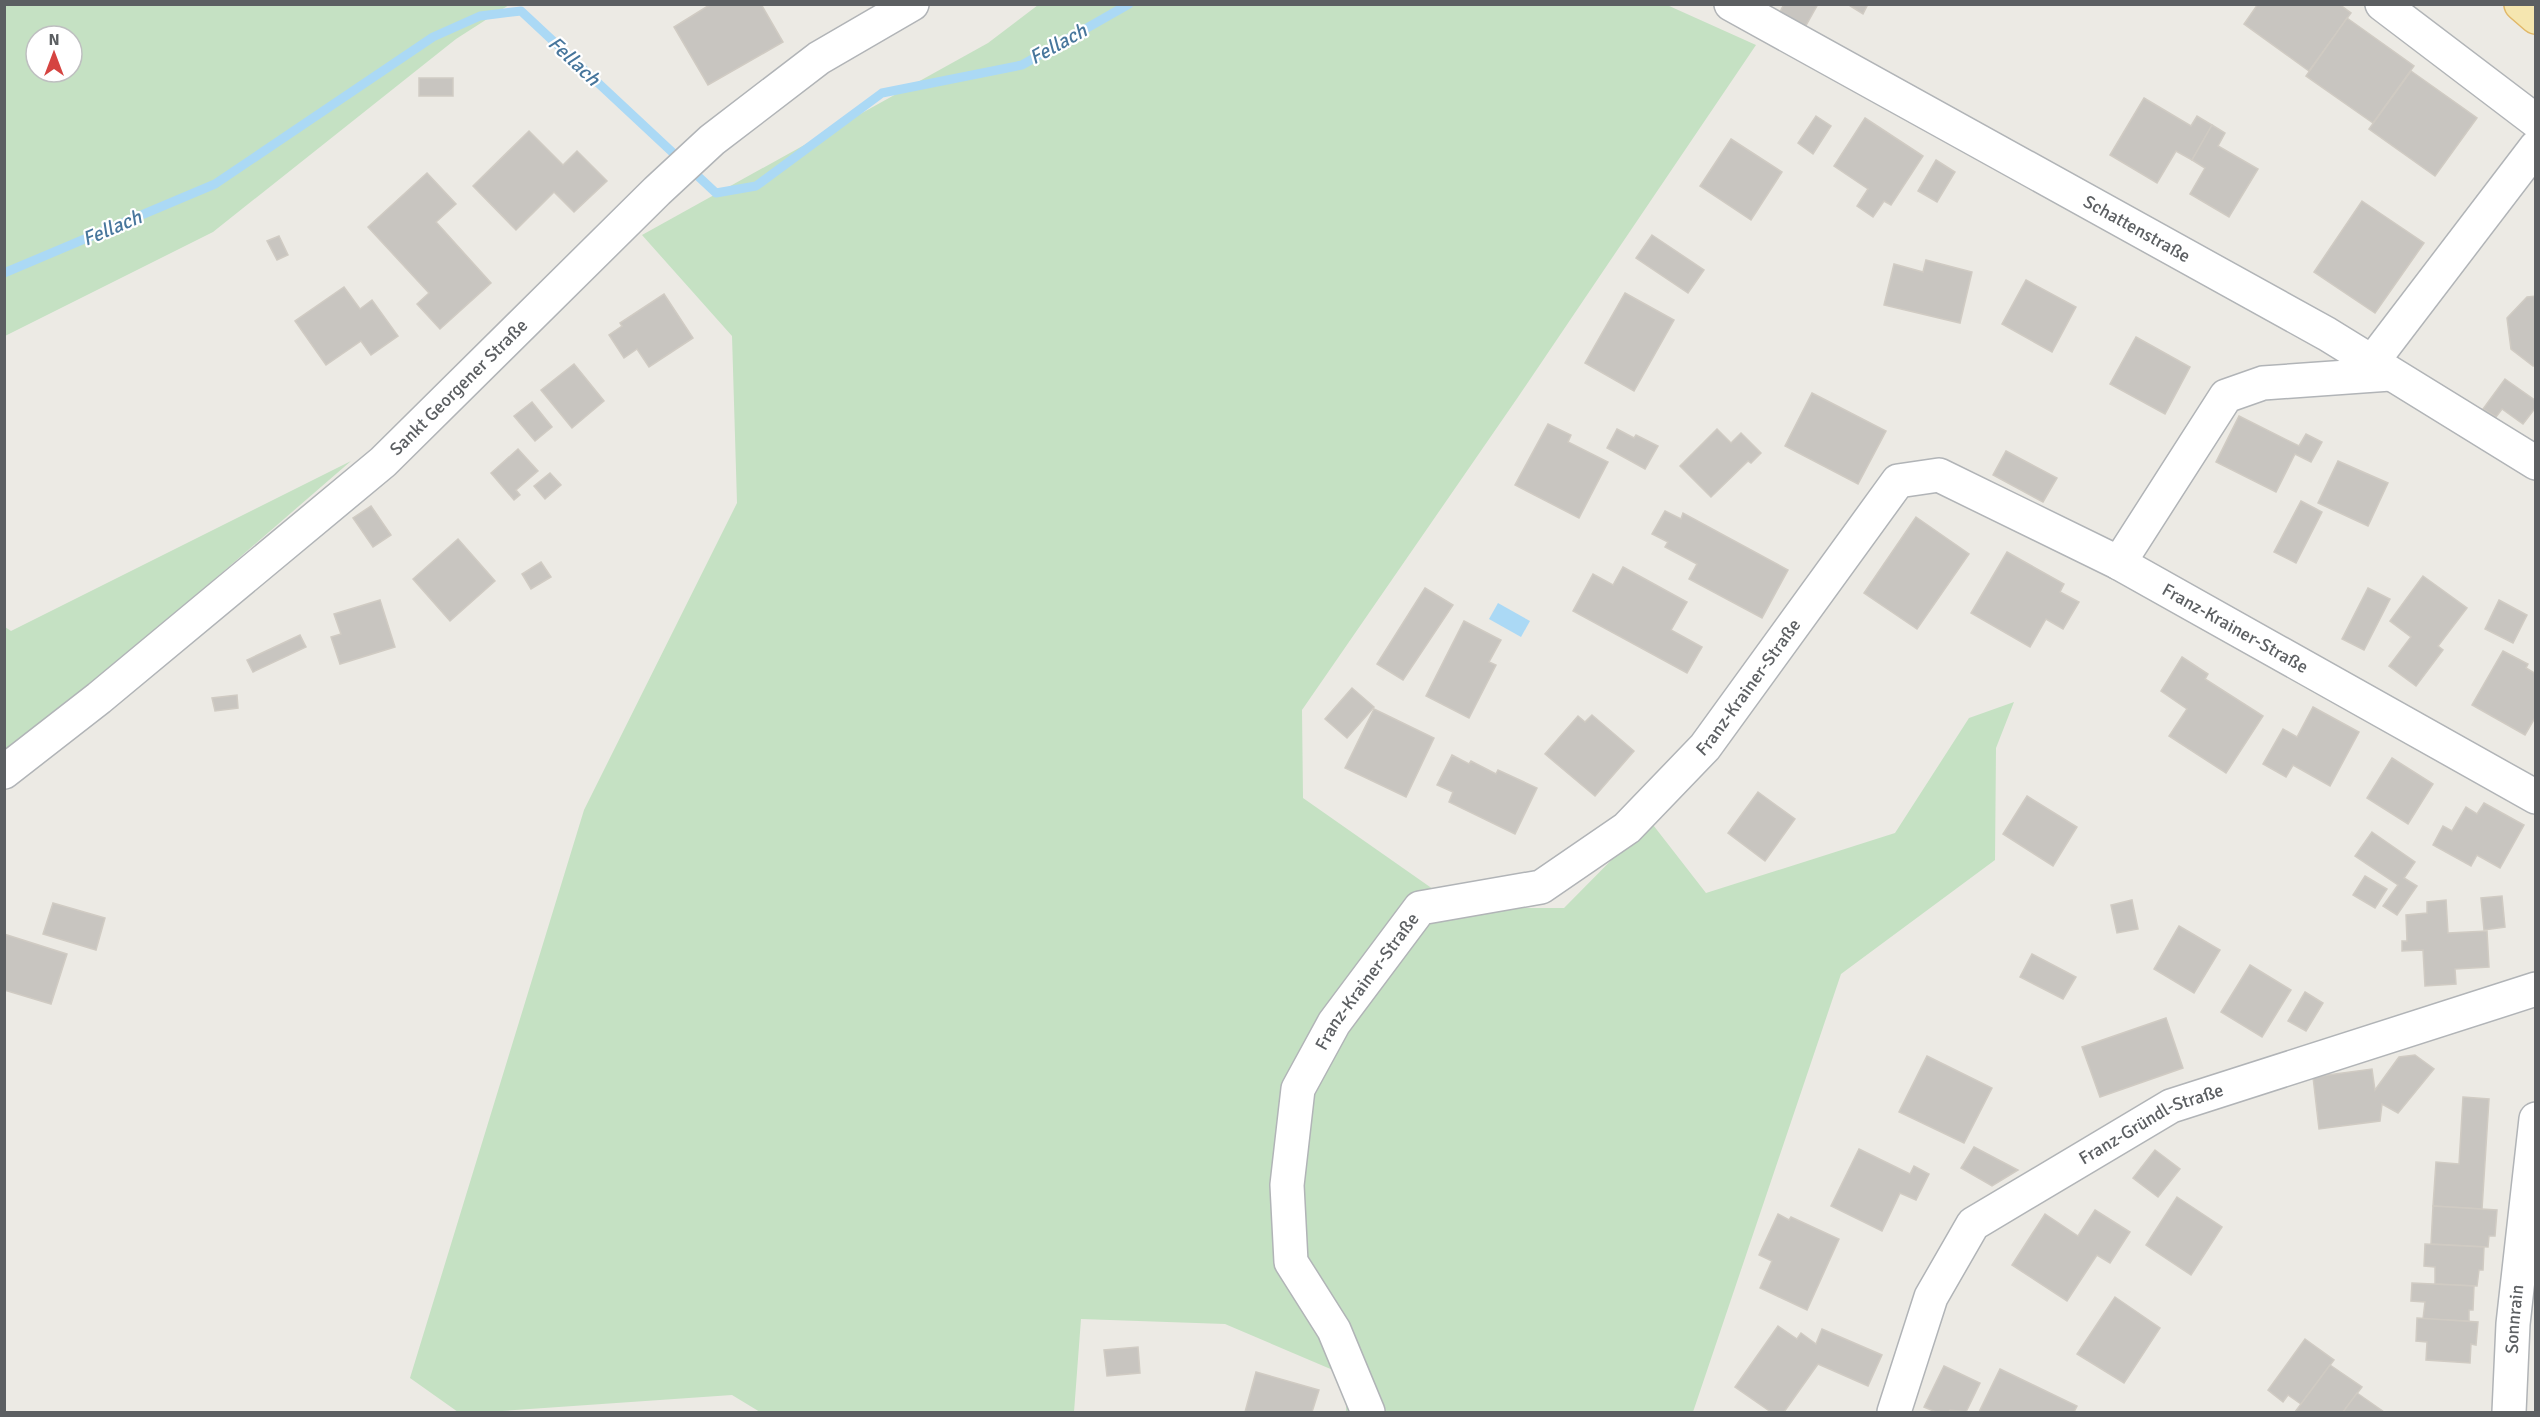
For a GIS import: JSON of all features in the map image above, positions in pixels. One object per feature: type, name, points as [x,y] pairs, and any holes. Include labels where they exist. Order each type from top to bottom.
[{"type":"main road","points":[[2521,4],[2535,17]]},
{"type":"street","name":"Sankt Georgener Straße","points":[[4,772],[108,690],[383,462],[657,191],[712,140],[819,58],[912,4]]},
{"type":"street","name":"Schattenstraße","points":[[1731,4],[2327,333],[2535,463]]},
{"type":"street","points":[[2382,4],[2535,121]]},
{"type":"street","points":[[2119,563],[2226,396],[2263,383],[2381,368],[2535,147]]},
{"type":"street","name":"Franz-Krainer-Straße","points":[[1368,1413],[1335,1330],[1292,1262],[1289,1173],[1298,1089],[1335,1023],[1420,908],[1540,887],[1627,828],[1705,747],[1898,481],[1940,475],[2119,563],[2535,797]]},
{"type":"street","name":"Franz-Gründl-Straße","points":[[1894,1413],[1932,1297],[1973,1224],[2171,1106],[2535,988]]},
{"type":"street","name":"Sonnrain","points":[[2509,1413],[2513,1324],[2535,1119]]},
{"type":"green space","points":[[5,4],[509,4],[456,39],[213,232],[5,336]]},
{"type":"green space","points":[[1038,5],[1667,5],[1756,45],[1516,400],[1302,710],[1303,798],[1460,908],[1564,908],[1650,821],[1706,893],[1895,833],[1969,718],[2014,702],[1996,748],[1995,860],[1841,974],[1693,1412],[1346,1412],[1347,1376],[1225,1324],[1081,1319],[1074,1412],[760,1412],[732,1395],[458,1412],[410,1378],[584,810],[737,503],[732,336],[642,235],[988,43]]},
{"type":"green space","points":[[351,461],[91,686],[5,750],[5,627],[11,631]]},
{"type":"water","points":[[1498,603],[1530,621],[1521,637],[1489,619]]},
{"type":"building","points":[[711,4],[761,4],[783,42],[708,85],[674,27]]},
{"type":"building","points":[[1784,4],[1818,4],[1804,29],[1779,14]]},
{"type":"building","points":[[1847,4],[1868,4],[1863,14]]},
{"type":"building","points":[[2258,4],[2339,4],[2351,13],[2309,71],[2244,24]]},
{"type":"building","points":[[2347,18],[2414,66],[2373,123],[2306,76]]},
{"type":"building","points":[[2411,71],[2477,118],[2435,176],[2369,129]]},
{"type":"building","points":[[419,78],[453,78],[453,96],[419,96]]},
{"type":"building","points":[[2144,98],[2191,126],[2197,116],[2212,125],[2192,160],[2176,151],[2157,183],[2110,155]]},
{"type":"building","points":[[1816,116],[1831,126],[1813,154],[1798,143]]},
{"type":"building","points":[[1865,118],[1923,156],[1891,205],[1884,201],[1873,217],[1857,206],[1868,189],[1834,166]]},
{"type":"building","points":[[2212,125],[2225,133],[2218,146],[2258,169],[2229,217],[2190,194],[2205,168],[2192,160]]},
{"type":"building","points":[[529,131],[563,165],[577,151],[607,181],[574,212],[554,192],[516,230],[473,186]]},
{"type":"building","points":[[1731,139],[1782,172],[1751,220],[1700,186]]},
{"type":"building","points":[[1936,160],[1955,172],[1937,202],[1918,191]]},
{"type":"building","points":[[427,173],[456,204],[436,222],[491,283],[440,329],[417,304],[429,293],[368,227]]},
{"type":"building","points":[[2362,201],[2424,243],[2375,313],[2314,272]]},
{"type":"building","points":[[1652,235],[1704,270],[1688,293],[1636,258]]},
{"type":"building","points":[[279,236],[288,255],[277,260],[267,241]]},
{"type":"building","points":[[1926,260],[1972,272],[1960,323],[1884,305],[1894,264],[1923,272]]},
{"type":"building","points":[[2026,280],[2076,307],[2052,352],[2002,324]]},
{"type":"building","points":[[344,287],[360,309],[372,300],[398,336],[371,355],[361,341],[326,365],[295,321]]},
{"type":"building","points":[[1625,293],[1674,320],[1634,391],[1585,363]]},
{"type":"building","points":[[664,294],[693,338],[649,367],[637,349],[624,358],[609,335],[622,326],[620,323]]},
{"type":"building","points":[[2536,296],[2536,366],[2533,366],[2511,349],[2507,318],[2527,297]]},
{"type":"building","points":[[2136,337],[2190,367],[2165,414],[2110,384]]},
{"type":"building","points":[[574,364],[604,401],[572,428],[541,390]]},
{"type":"building","points":[[2505,379],[2536,401],[2536,407],[2523,424],[2502,409],[2496,417],[2483,409]]},
{"type":"building","points":[[1812,393],[1886,431],[1858,484],[1785,446]]},
{"type":"building","points":[[532,402],[552,427],[535,441],[514,416]]},
{"type":"building","points":[[2239,416],[2299,446],[2306,434],[2322,442],[2311,462],[2295,454],[2276,492],[2216,462]]},
{"type":"building","points":[[1548,424],[1571,435],[1568,442],[1608,462],[1579,518],[1515,485]]},
{"type":"building","points":[[1617,429],[1634,438],[1636,435],[1658,446],[1645,469],[1607,448]]},
{"type":"building","points":[[1717,429],[1731,443],[1741,433],[1761,453],[1751,463],[1748,461],[1711,497],[1680,466]]},
{"type":"building","points":[[518,449],[538,471],[516,490],[520,495],[514,500],[491,473]]},
{"type":"building","points":[[2006,451],[2057,478],[2043,502],[1993,475]]},
{"type":"building","points":[[2338,461],[2388,483],[2368,526],[2318,503]]},
{"type":"building","points":[[550,473],[561,485],[545,499],[534,486]]},
{"type":"building","points":[[2301,501],[2322,512],[2296,563],[2274,552]]},
{"type":"building","points":[[371,506],[391,535],[373,547],[353,518]]},
{"type":"building","points":[[1665,511],[1681,519],[1683,513],[1788,570],[1762,618],[1689,579],[1697,564],[1665,547],[1668,542],[1652,534]]},
{"type":"building","points":[[1916,517],[1969,554],[1917,629],[1864,593]]},
{"type":"building","points":[[458,539],[495,581],[450,621],[413,579]]},
{"type":"building","points":[[2007,552],[2064,584],[2060,592],[2079,602],[2063,629],[2046,619],[2030,647],[1971,613]]},
{"type":"building","points":[[541,562],[551,577],[531,589],[522,574]]},
{"type":"building","points":[[1623,567],[1687,602],[1671,630],[1702,647],[1687,673],[1573,611],[1593,574],[1613,585]]},
{"type":"building","points":[[2423,576],[2467,608],[2438,646],[2443,650],[2416,686],[2389,666],[2411,637],[2390,621]]},
{"type":"building","points":[[1425,588],[1453,605],[1403,680],[1377,664]]},
{"type":"building","points":[[2368,588],[2390,599],[2364,650],[2342,639]]},
{"type":"building","points":[[380,600],[395,647],[340,664],[331,637],[341,634],[334,614]]},
{"type":"building","points":[[2499,600],[2527,615],[2513,643],[2485,629]]},
{"type":"building","points":[[1464,621],[1501,640],[1489,662],[1496,665],[1469,718],[1426,696]]},
{"type":"building","points":[[300,635],[306,647],[253,672],[247,660]]},
{"type":"building","points":[[2503,651],[2528,664],[2526,668],[2536,674],[2536,716],[2525,735],[2472,705]]},
{"type":"building","points":[[2182,657],[2208,674],[2205,679],[2263,716],[2226,773],[2169,736],[2187,709],[2161,691]]},
{"type":"building","points":[[1352,688],[1374,707],[1347,738],[1325,719]]},
{"type":"building","points":[[237,695],[238,708],[215,711],[212,698]]},
{"type":"building","points":[[2313,707],[2359,732],[2330,786],[2293,765],[2286,777],[2263,764],[2283,729],[2297,737]]},
{"type":"building","points":[[1374,709],[1434,738],[1406,797],[1345,768]]},
{"type":"building","points":[[1592,715],[1634,751],[1595,796],[1545,754],[1578,716],[1585,722]]},
{"type":"building","points":[[1452,755],[1469,764],[1471,761],[1496,774],[1498,770],[1537,788],[1515,834],[1449,802],[1453,792],[1437,785]]},
{"type":"building","points":[[2392,758],[2433,784],[2408,824],[2367,798]]},
{"type":"building","points":[[1758,792],[1795,819],[1765,861],[1728,833]]},
{"type":"building","points":[[2027,796],[2077,827],[2053,866],[2003,834]]},
{"type":"building","points":[[2484,803],[2524,825],[2500,868],[2477,855],[2471,866],[2433,845],[2443,826],[2452,831],[2466,807],[2477,814]]},
{"type":"building","points":[[2372,832],[2415,862],[2404,878],[2417,886],[2397,915],[2383,906],[2398,885],[2355,856]]},
{"type":"building","points":[[2365,876],[2387,889],[2375,908],[2353,895]]},
{"type":"building","points":[[2502,896],[2505,927],[2484,930],[2481,898]]},
{"type":"building","points":[[2132,900],[2138,929],[2117,933],[2111,905]]},
{"type":"building","points":[[2446,900],[2448,933],[2487,931],[2489,967],[2455,969],[2456,984],[2425,986],[2423,950],[2402,951],[2402,941],[2407,941],[2406,915],[2427,913],[2427,902]]},
{"type":"building","points":[[53,903],[105,918],[96,950],[43,934]]},
{"type":"building","points":[[2179,926],[2220,950],[2194,993],[2154,969]]},
{"type":"building","points":[[4,934],[67,954],[51,1004],[4,990]]},
{"type":"building","points":[[2032,954],[2076,977],[2063,999],[2020,977]]},
{"type":"building","points":[[2250,965],[2291,990],[2262,1037],[2221,1012]]},
{"type":"building","points":[[2305,992],[2323,1003],[2306,1031],[2288,1021]]},
{"type":"building","points":[[2166,1018],[2183,1068],[2100,1097],[2082,1047]]},
{"type":"building","points":[[2415,1055],[2434,1069],[2398,1113],[2382,1104],[2380,1121],[2319,1129],[2313,1077],[2372,1069],[2375,1090],[2399,1057]]},
{"type":"building","points":[[1927,1056],[1992,1088],[1964,1143],[1899,1112]]},
{"type":"building","points":[[2463,1097],[2489,1099],[2482,1209],[2433,1206],[2436,1162],[2459,1164]]},
{"type":"building","points":[[1974,1147],[2018,1170],[1992,1186],[1961,1168]]},
{"type":"building","points":[[1859,1149],[1910,1174],[1914,1166],[1929,1174],[1916,1200],[1900,1193],[1882,1231],[1831,1206]]},
{"type":"building","points":[[2155,1150],[2180,1169],[2158,1197],[2133,1178]]},
{"type":"building","points":[[2177,1197],[2222,1227],[2191,1275],[2146,1245]]},
{"type":"building","points":[[2433,1206],[2497,1210],[2495,1236],[2489,1236],[2488,1247],[2431,1244]]},
{"type":"building","points":[[2095,1210],[2130,1232],[2110,1263],[2097,1255],[2067,1301],[2012,1265],[2045,1214],[2078,1236]]},
{"type":"building","points":[[1778,1214],[1789,1220],[1791,1217],[1839,1239],[1807,1310],[1760,1288],[1772,1261],[1759,1255]]},
{"type":"building","points":[[2425,1244],[2484,1247],[2483,1270],[2479,1270],[2477,1286],[2435,1284],[2435,1267],[2424,1266]]},
{"type":"building","points":[[2412,1283],[2474,1286],[2473,1310],[2469,1310],[2469,1321],[2423,1319],[2425,1302],[2411,1301]]},
{"type":"building","points":[[2115,1297],[2160,1328],[2124,1383],[2077,1354]]},
{"type":"building","points":[[2417,1318],[2478,1322],[2476,1345],[2471,1344],[2470,1363],[2426,1360],[2427,1342],[2416,1341]]},
{"type":"building","points":[[1778,1326],[1797,1339],[1801,1333],[1816,1344],[1822,1329],[1882,1355],[1868,1386],[1818,1364],[1784,1412],[1771,1412],[1735,1387]]},
{"type":"building","points":[[2305,1339],[2334,1360],[2301,1404],[2288,1395],[2283,1402],[2268,1390]]},
{"type":"building","points":[[1138,1347],[1140,1373],[1107,1376],[1104,1350]]},
{"type":"building","points":[[2330,1365],[2362,1387],[2343,1412],[2295,1412]]},
{"type":"building","points":[[1944,1366],[1980,1383],[1966,1412],[1950,1410],[1949,1412],[1936,1412],[1924,1407]]},
{"type":"building","points":[[2000,1369],[2077,1406],[2074,1412],[1979,1412]]},
{"type":"building","points":[[1256,1372],[1319,1390],[1312,1412],[1245,1412]]},
{"type":"building","points":[[2357,1393],[2384,1412],[2343,1412]]},
{"type":"waterway","name":"Fellach","points":[[4,273],[215,184],[433,37],[480,16],[521,11],[716,193],[756,186],[882,93],[1022,65],[1129,4]]}]
